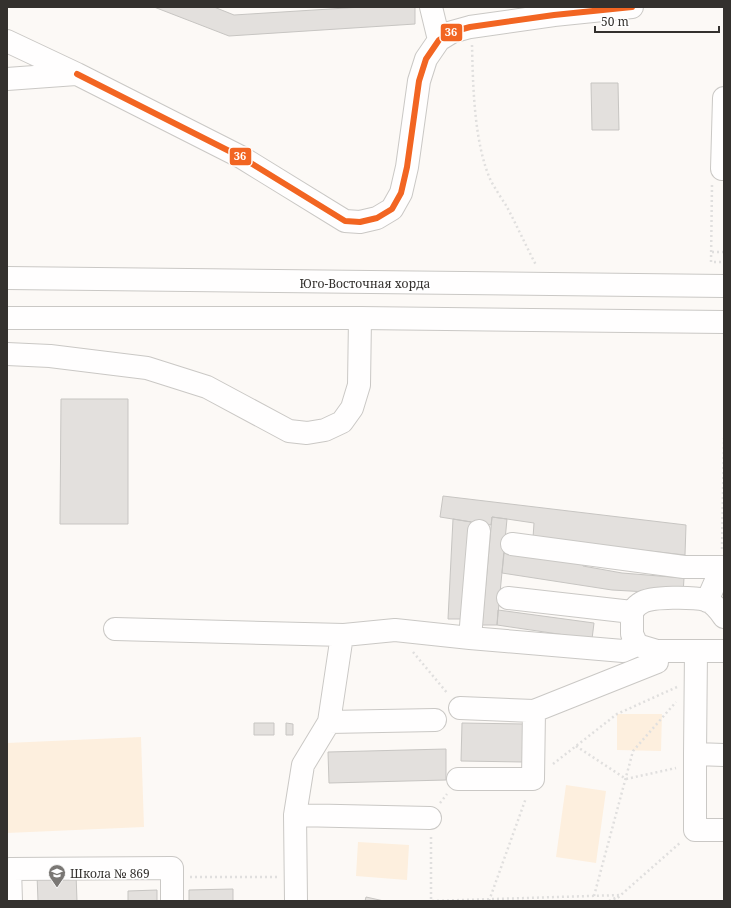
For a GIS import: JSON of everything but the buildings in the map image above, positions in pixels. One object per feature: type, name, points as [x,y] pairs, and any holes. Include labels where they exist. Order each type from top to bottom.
[{"type":"main road","points":[[431,7],[439,40]]},
{"type":"main road","points":[[7,41],[77,74],[241,157],[345,221],[360,222],[377,218],[392,209],[402,193],[419,81],[426,59],[439,40],[452,32],[470,27],[554,15],[632,7]]},
{"type":"main road","points":[[7,79],[77,74]]},
{"type":"main road","points":[[723,169],[724,98]]},
{"type":"main road","name":"Юго-Восточная хорда","points":[[7,278],[724,286]]},
{"type":"main road","points":[[7,318],[360,318],[724,322]]},
{"type":"main road","points":[[7,354],[50,356],[147,368],[207,387],[289,431],[306,433],[325,430],[342,422],[352,408],[359,385],[360,318]]},
{"type":"main road","points":[[470,638],[479,530]]},
{"type":"main road","points":[[512,544],[684,567],[722,567],[707,600]]},
{"type":"main road","points":[[508,598],[632,612]]},
{"type":"main road","points":[[460,708],[534,711],[657,662],[647,648],[632,634],[632,612],[641,603],[654,599],[674,598],[707,600],[717,608],[724,617]]},
{"type":"main road","points":[[115,629],[344,635],[395,630],[623,651],[647,648],[724,651]]},
{"type":"main road","points":[[296,901],[295,815],[303,765],[329,722],[341,642],[344,635]]},
{"type":"main road","points":[[696,651],[695,830],[724,830]]},
{"type":"main road","points":[[458,779],[533,779],[534,711]]},
{"type":"main road","points":[[329,722],[435,720]]},
{"type":"main road","points":[[695,759],[724,755]]},
{"type":"main road","points":[[295,815],[430,818]]},
{"type":"main road","points":[[11,901],[10,869],[172,868],[172,901]]},
{"type":"path","points":[[472,44],[477,130],[482,154],[491,181],[537,268]]},
{"type":"path","points":[[711,266],[712,183],[723,169]]},
{"type":"path","points":[[712,252],[724,252]]},
{"type":"path","points":[[711,262],[724,262]]},
{"type":"path","points":[[722,567],[724,438]]},
{"type":"path","points":[[395,630],[460,708]]},
{"type":"path","points":[[489,900],[533,779],[617,714],[696,679]]},
{"type":"path","points":[[594,896],[633,751],[696,679]]},
{"type":"path","points":[[576,746],[626,779],[695,759]]},
{"type":"path","points":[[458,779],[430,818],[431,901],[621,895]]},
{"type":"path","points":[[614,901],[695,830]]},
{"type":"path","points":[[183,877],[296,876]]},
{"type":"path","points":[[609,901],[621,895]]},
{"type":"shaded area","points":[[617,714],[662,714],[661,751],[617,750]]},
{"type":"shaded area","points":[[141,737],[144,827],[7,833],[7,743]]},
{"type":"shaded area","points":[[566,785],[606,791],[596,863],[556,857]]},
{"type":"shaded area","points":[[358,842],[409,845],[407,880],[356,876]]},
{"type":"transit line","name":"36","points":[[77,74],[241,157],[345,221],[360,222],[377,218],[392,209],[401,193],[407,167],[419,81],[426,59],[439,40],[452,32],[470,27],[554,15],[632,7]]},
{"type":"place","name":"Школа № 869","points":[[57,888]]}]
